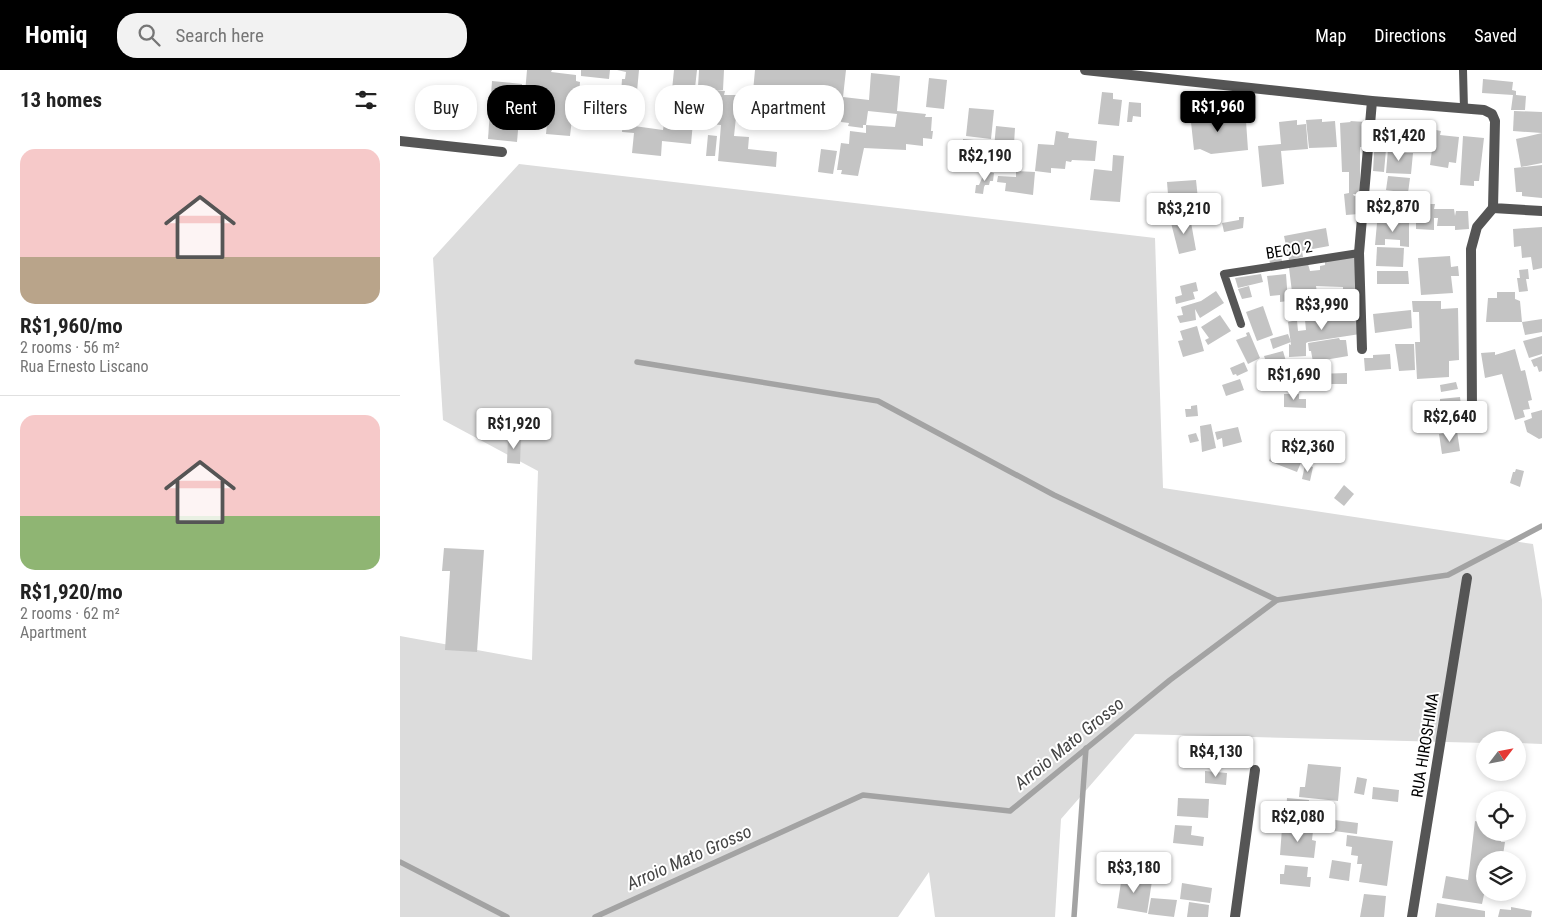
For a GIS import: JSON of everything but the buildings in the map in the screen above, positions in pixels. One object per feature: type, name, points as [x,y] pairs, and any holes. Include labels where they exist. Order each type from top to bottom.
[{"type":"street","points":[[1085,70],[1372,101],[1484,110],[1492,114],[1496,121],[1493,208],[1477,226],[1471,249],[1472,410]]},
{"type":"street","points":[[1362,349],[1359,253],[1372,101]]},
{"type":"street","points":[[400,142],[502,152]]},
{"type":"street","points":[[1493,208],[1542,211]]},
{"type":"street","name":"RUA HIROSHIMA","points":[[1412,917],[1467,578]]},
{"type":"street","points":[[1234,917],[1255,770]]},
{"type":"lane","points":[[1463,70],[1464,109]]},
{"type":"lane","name":"BECO 2","points":[[1241,324],[1224,274],[1359,253]]},
{"type":"shaded area","points":[[519,164],[1155,238],[1163,488],[1533,544],[1542,600],[1542,744],[1526,743],[1526,731],[1476,731],[1476,743],[1135,734],[1061,819],[1055,917],[935,917],[929,872],[898,917],[400,917],[400,636],[532,660],[538,471],[443,420],[433,258]]},
{"type":"waterway","points":[[637,362],[878,401],[1054,495],[1277,600]]},
{"type":"waterway","name":"Arroio Mato Grosso","points":[[595,917],[863,795],[1010,811],[1170,680],[1277,600],[1448,575],[1542,526]]},
{"type":"waterway","points":[[1074,917],[1086,748]]},
{"type":"waterway","name":"Arroio Mato Grosso","points":[[400,862],[507,917]]}]
